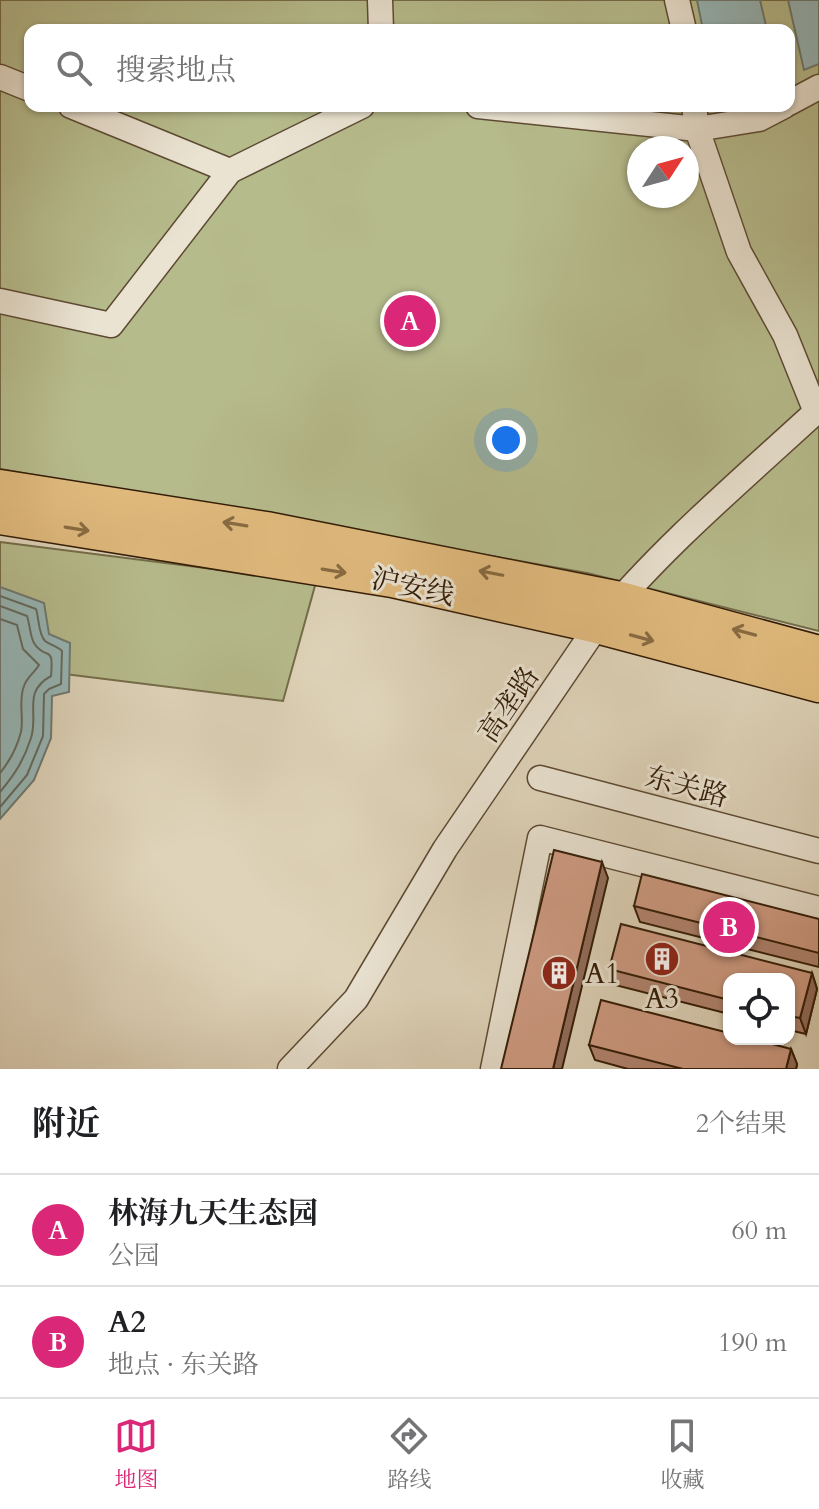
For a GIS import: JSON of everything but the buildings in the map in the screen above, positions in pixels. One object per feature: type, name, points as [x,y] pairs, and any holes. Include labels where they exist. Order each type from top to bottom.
[{"type":"highway","name":"沪安线","points":[[0,487],[266,529],[620,599],[819,653]]},
{"type":"highway","name":"沪安线","points":[[0,517],[392,580],[597,626],[819,685]]},
{"type":"street","points":[[380,0],[381,24]]},
{"type":"street","points":[[677,0],[683,24]]},
{"type":"street","points":[[0,77],[24,87]]},
{"type":"street","points":[[795,100],[819,87]]},
{"type":"street","points":[[86,112],[230,171]]},
{"type":"street","points":[[0,301],[111,325],[230,171],[350,112]]},
{"type":"street","points":[[596,112],[759,119],[772,112]]},
{"type":"street","points":[[695,117],[739,252],[785,335],[818,410]]},
{"type":"street","name":"高垄路","points":[[290,1069],[356,999],[445,849],[597,626],[706,512],[818,410]]},
{"type":"street","name":"东关路","points":[[540,778],[819,851]]},
{"type":"street","points":[[493,1069],[540,838],[819,909]]},
{"type":"green space","points":[[0,0],[819,0],[819,631],[587,573],[0,469]]},
{"type":"green space","points":[[0,542],[316,582],[283,701],[0,666]]},
{"type":"water","points":[[697,0],[760,0],[766,24],[702,24]]},
{"type":"water","points":[[788,0],[819,0],[819,64],[804,70]]},
{"type":"water","points":[[0,587],[44,603],[49,634],[70,643],[69,692],[52,696],[51,738],[34,780],[0,819]]},
{"type":"place","name":"林海九天生态园","points":[[410,321]]},
{"type":"place","name":"A2","points":[[729,927]]},
{"type":"place","name":"A3","points":[[662,959]]},
{"type":"place","name":"A1","points":[[559,973]]}]
